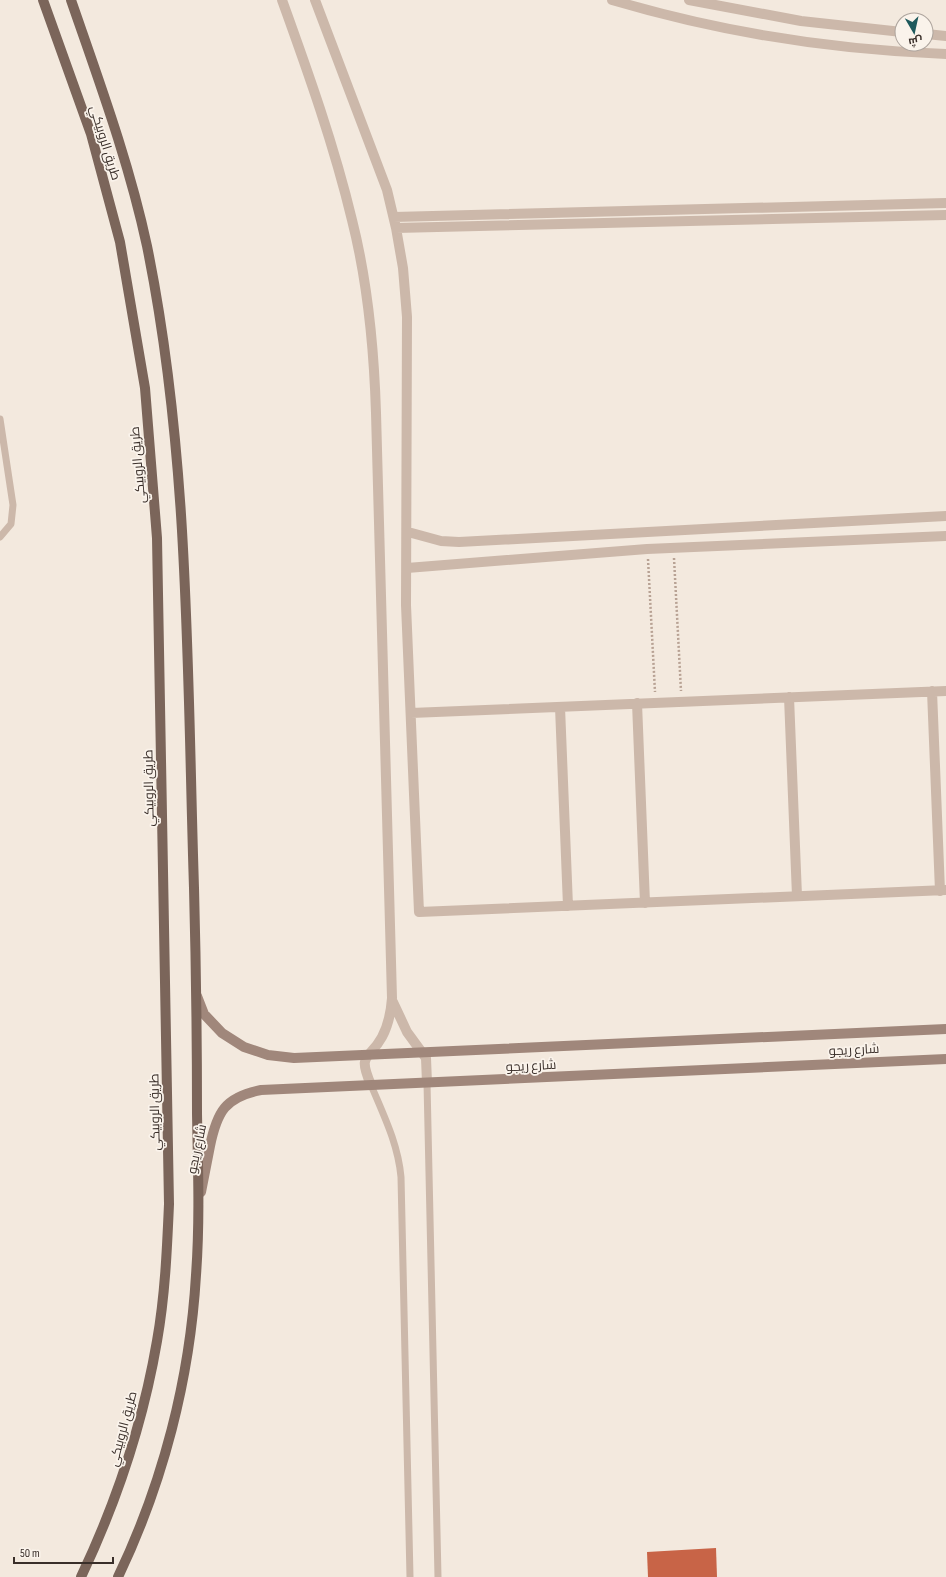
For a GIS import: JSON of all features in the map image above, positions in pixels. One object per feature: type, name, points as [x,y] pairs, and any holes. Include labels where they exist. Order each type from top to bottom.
[{"type":"main road","name":"طريق الروبيكي","points":[[43,0],[91,134],[120,242],[144,388],[157,538],[169,1204],[166,1272],[157,1340],[144,1407],[125,1472],[100,1536],[81,1577]]},
{"type":"main road","name":"طريق الروبيكي","points":[[71,0],[115,128],[146,245],[171,395],[183,543],[197,994],[198,1206],[196,1284],[189,1346],[176,1415],[156,1483],[132,1548],[118,1577]]},
{"type":"main road","name":"شارع ريجو","points":[[197,994],[204,1014],[222,1033],[244,1047],[268,1055],[294,1058],[946,1029]]},
{"type":"main road","name":"شارع ريجو","points":[[198,1206],[214,1126],[218,1115],[226,1105],[236,1098],[261,1090],[946,1059]]},
{"type":"street","points":[[282,0],[312,87],[346,197],[358,246],[370,323],[376,413],[392,998],[386,1030],[381,1039],[367,1055],[365,1067],[371,1085]]},
{"type":"street","points":[[315,0],[378,164],[394,217],[403,268],[407,317],[408,532],[406,605],[418,912],[943,890],[932,691]]},
{"type":"street","points":[[612,0],[730,28],[822,44],[914,53],[946,54]]},
{"type":"street","points":[[689,0],[801,21],[894,31]]},
{"type":"street","points":[[934,35],[946,36]]},
{"type":"street","points":[[394,217],[946,203]]},
{"type":"street","points":[[617,212],[617,223]]},
{"type":"street","points":[[396,228],[946,215]]},
{"type":"street","points":[[408,532],[435,540],[458,542],[946,516]]},
{"type":"street","points":[[761,526],[763,544]]},
{"type":"street","points":[[407,568],[647,549],[946,536]]},
{"type":"street","points":[[411,713],[946,690]]},
{"type":"street","points":[[789,697],[797,896]]},
{"type":"street","points":[[637,704],[645,903]]},
{"type":"street","points":[[560,706],[568,906]]},
{"type":"street","points":[[392,998],[395,1010],[406,1032],[422,1052],[427,1063],[427,1083]]},
{"type":"lane","points":[[0,420],[13,505],[10,524],[0,537]]},
{"type":"lane","points":[[427,1083],[438,1577]]},
{"type":"lane","points":[[371,1085],[395,1142],[401,1177],[410,1577]]},
{"type":"path","points":[[673,548],[682,702]]},
{"type":"path","points":[[647,549],[655,703]]},
{"type":"building","points":[[716,1548],[717,1577],[648,1577],[647,1552]]}]
